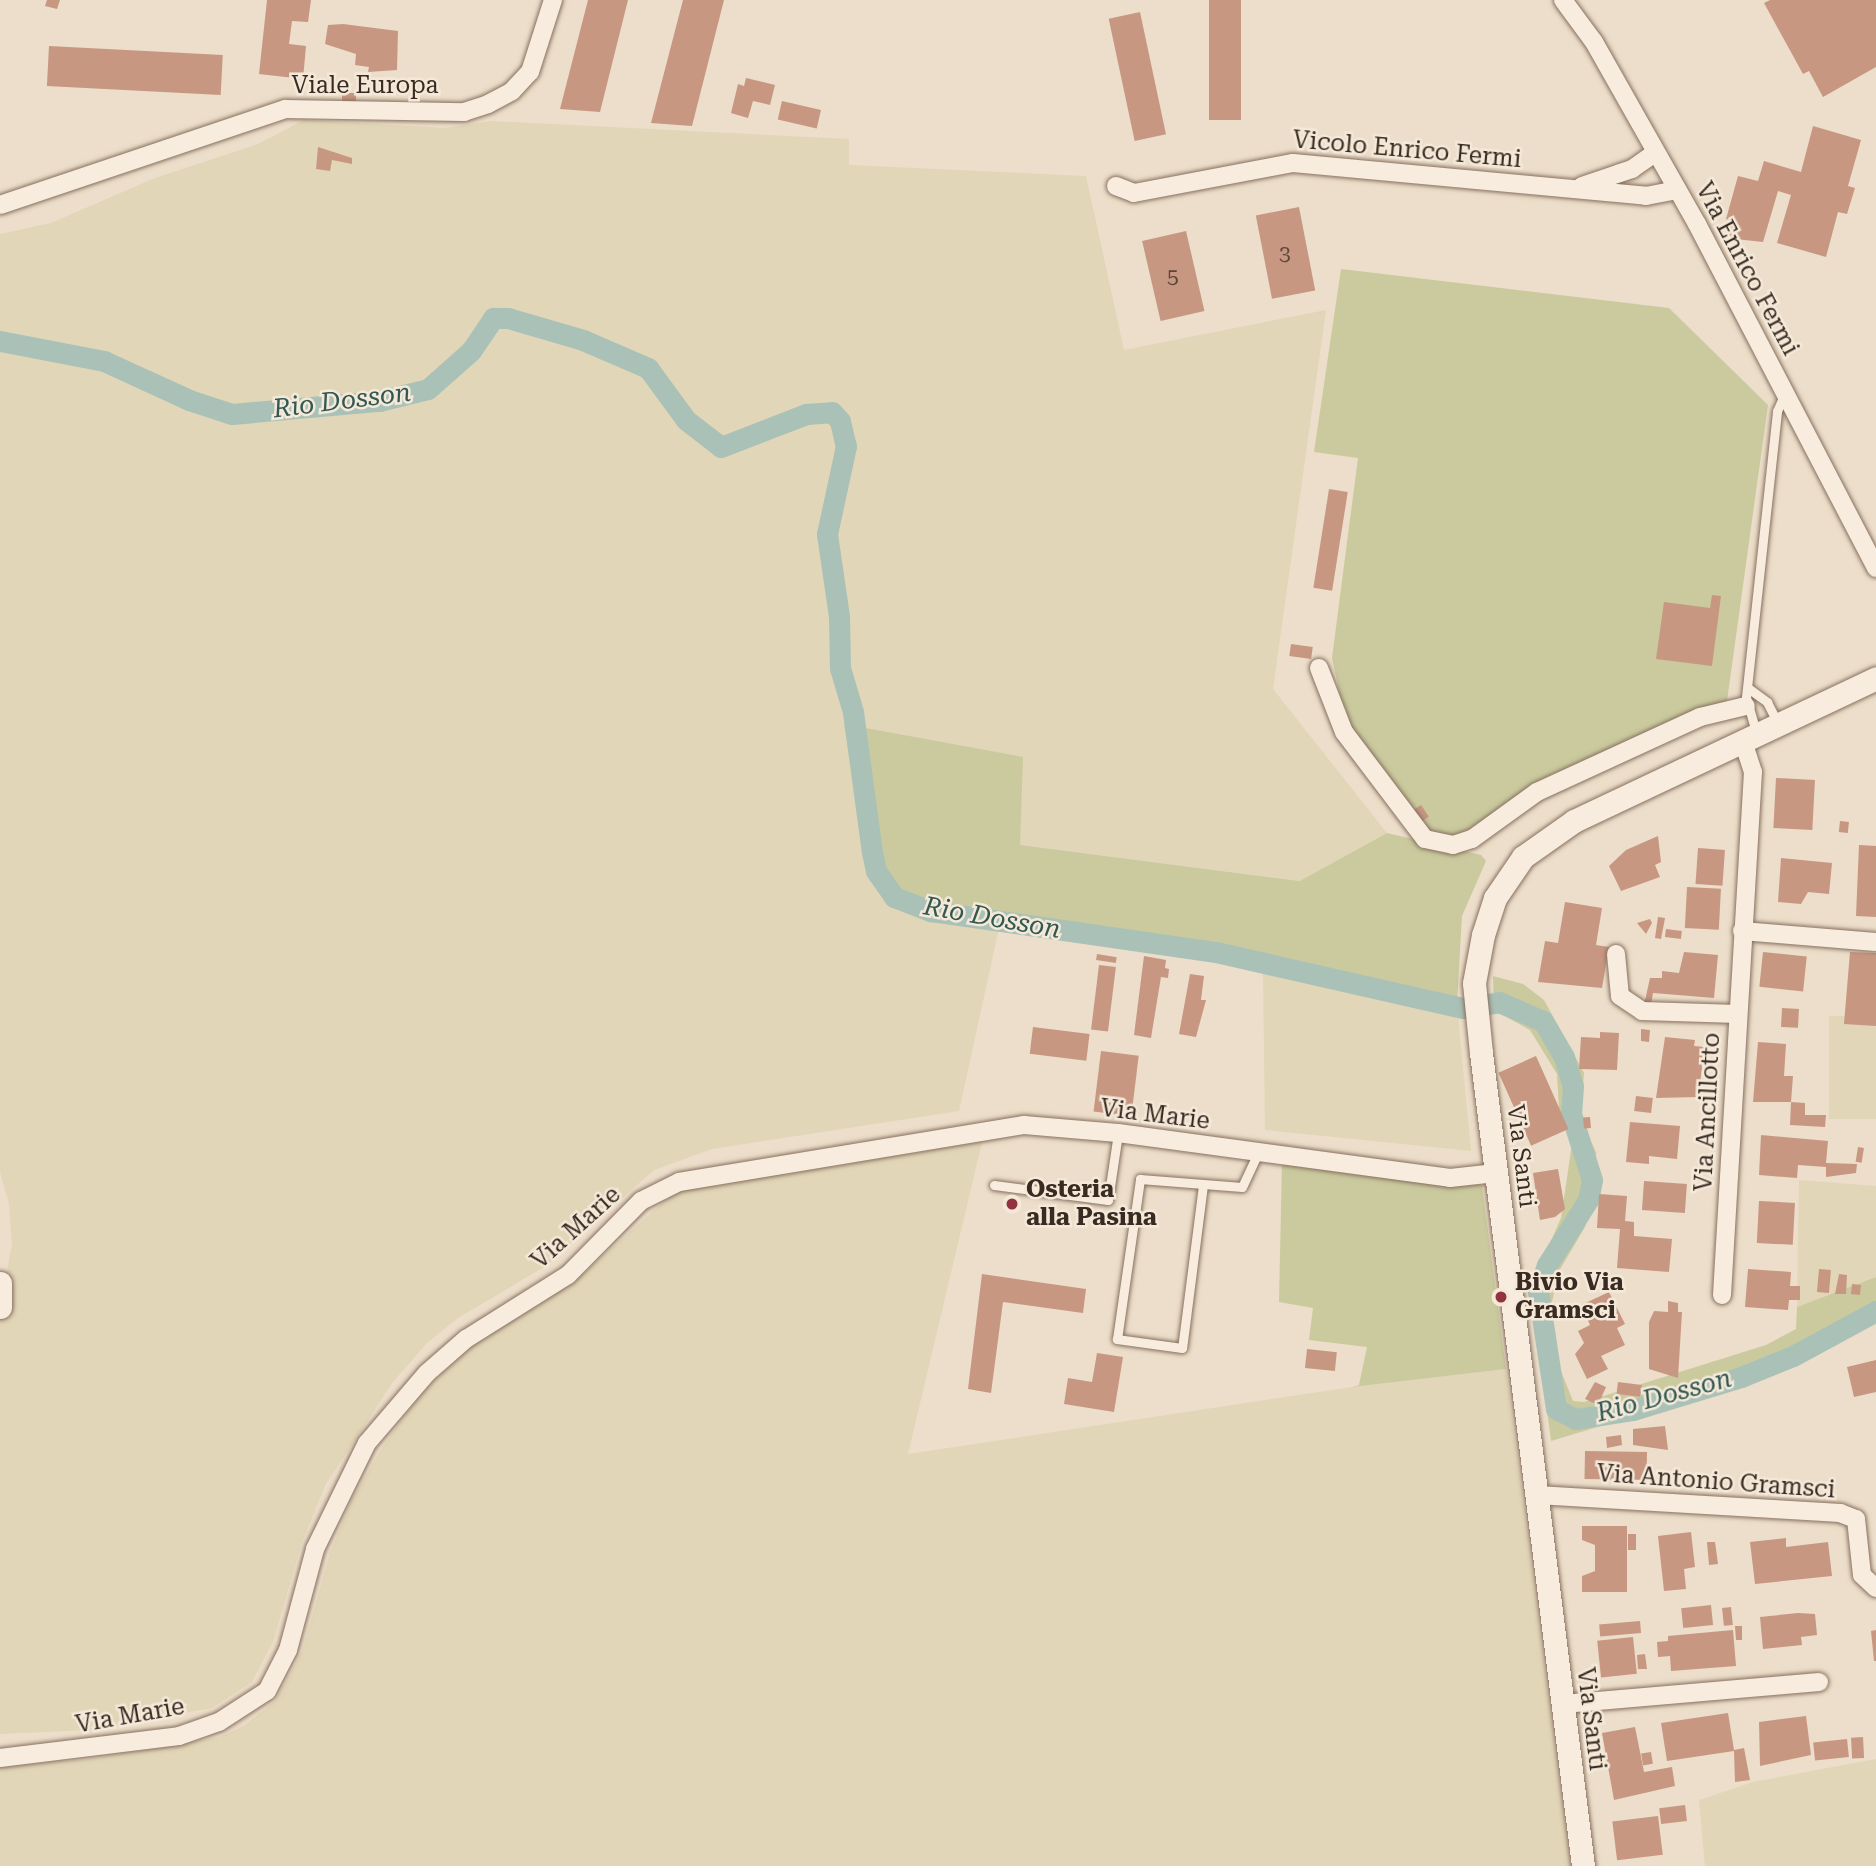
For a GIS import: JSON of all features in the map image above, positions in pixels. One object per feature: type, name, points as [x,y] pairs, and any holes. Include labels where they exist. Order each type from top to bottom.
[{"type":"street","name":"Viale Europa","points":[[0,205],[285,109],[464,112],[488,104],[512,91],[530,72],[554,0]]},
{"type":"street","name":"Via Enrico Fermi","points":[[1563,0],[1594,41],[1697,224],[1876,568]]},
{"type":"street","name":"Vicolo Enrico Fermi","points":[[1572,189],[1632,169],[1656,152]]},
{"type":"street","name":"Vicolo Enrico Fermi","points":[[1116,186],[1134,193],[1293,163],[1646,196],[1677,190]]},
{"type":"street","points":[[1320,668],[1335,713],[1358,751],[1425,839],[1454,845],[1472,839],[1547,788],[1700,717],[1746,706]]},
{"type":"street","name":"Via Santi","points":[[1583,1866],[1474,983],[1495,898],[1523,857],[1574,821],[1760,736],[1876,678]]},
{"type":"street","name":"Via Ancillotto","points":[[1722,1295],[1742,931],[1753,772],[1760,736]]},
{"type":"street","points":[[1742,931],[1876,942]]},
{"type":"street","points":[[1616,954],[1620,996],[1642,1011],[1738,1014]]},
{"type":"street","name":"Via Marie","points":[[0,1758],[179,1736],[219,1722],[267,1691],[288,1650],[315,1549],[367,1443],[427,1373],[467,1339],[568,1275],[640,1201],[679,1182],[715,1173],[1024,1125],[1118,1133],[1450,1178],[1496,1173]]},
{"type":"street","points":[[0,1283],[0,1307]]},
{"type":"street","name":"Via Antonio Gramsci","points":[[1536,1495],[1840,1513],[1856,1519],[1862,1575],[1876,1588]]},
{"type":"street","points":[[1563,1704],[1819,1682]]},
{"type":"lane","points":[[1760,736],[1746,706],[1777,411],[1785,393]]},
{"type":"lane","points":[[1748,688],[1767,702],[1760,736]]},
{"type":"lane","points":[[994,1185],[1108,1200],[1118,1133]]},
{"type":"lane","points":[[1203,1185],[1182,1348],[1118,1339],[1140,1179],[1242,1187],[1258,1153]]},
{"type":"shaded area","points":[[304,120],[445,128],[491,121],[849,139],[849,165],[1086,176],[1124,350],[1326,310],[1273,689],[1387,833],[1301,881],[1019,845],[896,909],[999,928],[959,1111],[712,1149],[654,1170],[544,1267],[458,1318],[427,1343],[393,1382],[326,1484],[302,1542],[273,1642],[252,1682],[212,1708],[88,1730],[0,1734],[0,1309],[12,1244],[9,1204],[0,1172],[0,234],[51,223],[155,178],[258,144]]},
{"type":"shaded area","points":[[1263,972],[1457,1004],[1471,1151],[1265,1130]]},
{"type":"shaded area","points":[[1829,1016],[1876,1016],[1876,1119],[1829,1119]]},
{"type":"shaded area","points":[[983,1138],[908,1454],[1352,1387],[1506,1369],[1570,1866],[0,1866],[0,1766],[90,1759],[220,1737],[245,1725],[275,1701],[302,1652],[330,1553],[353,1497],[384,1445],[422,1392],[474,1344],[582,1275],[672,1194],[688,1187]]},
{"type":"shaded area","points":[[1799,1180],[1876,1186],[1876,1277],[1797,1307]]},
{"type":"shaded area","points":[[1876,1759],[1876,1866],[1705,1866],[1699,1800],[1753,1782]]},
{"type":"green space","points":[[1341,269],[1669,308],[1768,405],[1727,701],[1612,767],[1458,840],[1424,837],[1356,744],[1344,714],[1332,658],[1358,458],[1314,452]]},
{"type":"green space","points":[[844,724],[1023,757],[1020,845],[1300,881],[1387,833],[1481,855],[1486,861],[1462,916],[1457,1004],[1263,972],[1208,958],[896,909],[869,875]]},
{"type":"green space","points":[[1493,976],[1523,984],[1544,1000],[1584,1073],[1580,1119],[1596,1152],[1597,1188],[1585,1227],[1559,1271],[1547,1324],[1551,1346],[1573,1401],[1584,1402],[1766,1345],[1796,1329],[1797,1307],[1876,1277],[1876,1323],[1777,1373],[1551,1441],[1531,1287],[1561,1218],[1572,1144],[1559,1108],[1557,1074],[1530,1030],[1494,1010]]},
{"type":"green space","points":[[1282,1162],[1482,1185],[1506,1369],[1352,1387],[1359,1385],[1367,1347],[1309,1340],[1313,1308],[1279,1302]]},
{"type":"building","points":[[47,0],[60,0],[57,9],[45,6]]},
{"type":"building","points":[[267,0],[311,0],[308,22],[292,21],[289,44],[306,46],[303,79],[259,74]]},
{"type":"building","points":[[588,0],[628,0],[600,112],[560,109]]},
{"type":"building","points":[[683,0],[724,0],[692,126],[651,123]]},
{"type":"building","points":[[1209,0],[1241,0],[1241,120],[1209,120]]},
{"type":"building","points":[[1770,0],[1876,0],[1876,67],[1823,97],[1809,71],[1803,74],[1764,3]]},
{"type":"building","points":[[1140,12],[1166,134],[1135,141],[1109,19]]},
{"type":"building","points":[[343,24],[398,31],[397,70],[368,72],[369,67],[355,65],[356,54],[325,44],[328,25]]},
{"type":"building","points":[[49,46],[223,55],[221,95],[47,86]]},
{"type":"building","points":[[746,78],[775,85],[770,105],[753,101],[748,118],[731,113],[738,84],[744,86]]},
{"type":"building","points":[[342,93],[356,93],[356,103],[342,103]]},
{"type":"building","points":[[782,101],[821,110],[817,129],[778,120]]},
{"type":"building","points":[[1813,126],[1861,140],[1848,186],[1855,188],[1847,214],[1838,212],[1826,257],[1777,243],[1791,195],[1778,191],[1763,242],[1726,238],[1731,220],[1726,219],[1738,176],[1758,181],[1764,161],[1801,172]]},
{"type":"building","points":[[318,147],[352,158],[352,164],[332,160],[330,171],[316,169]]},
{"type":"building","points":[[1299,207],[1315,290],[1272,299],[1256,215]]},
{"type":"building","points":[[1186,231],[1204,311],[1161,321],[1142,241]]},
{"type":"building","points":[[1329,489],[1348,492],[1332,591],[1313,588]]},
{"type":"building","points":[[1712,595],[1721,596],[1712,666],[1656,659],[1664,602],[1710,608]]},
{"type":"building","points":[[1291,644],[1313,647],[1311,659],[1289,656]]},
{"type":"building","points":[[1776,778],[1815,780],[1812,830],[1773,828]]},
{"type":"building","points":[[1421,805],[1429,817],[1421,822],[1413,811]]},
{"type":"building","points":[[1840,821],[1849,822],[1848,833],[1839,832]]},
{"type":"building","points":[[1658,836],[1661,862],[1655,865],[1660,877],[1621,891],[1609,866],[1626,850]]},
{"type":"building","points":[[1859,845],[1876,846],[1876,917],[1856,916]]},
{"type":"building","points":[[1698,848],[1725,850],[1722,886],[1695,884]]},
{"type":"building","points":[[1781,858],[1832,863],[1829,894],[1808,892],[1801,904],[1778,902]]},
{"type":"building","points":[[1687,887],[1721,889],[1719,930],[1685,928]]},
{"type":"building","points":[[1565,902],[1602,908],[1596,945],[1609,947],[1602,988],[1538,982],[1545,941],[1558,943]]},
{"type":"building","points":[[1658,917],[1665,918],[1661,939],[1655,938]]},
{"type":"building","points":[[1650,919],[1652,923],[1646,934],[1637,923]]},
{"type":"building","points":[[1666,929],[1682,931],[1681,939],[1665,937]]},
{"type":"building","points":[[1684,952],[1718,955],[1714,998],[1653,993],[1651,1005],[1644,1005],[1650,978],[1662,978],[1662,971],[1679,973]]},
{"type":"building","points":[[1763,952],[1807,957],[1803,991],[1759,987]]},
{"type":"building","points":[[1850,952],[1876,953],[1876,1026],[1844,1024]]},
{"type":"building","points":[[1097,954],[1117,957],[1116,963],[1096,960]]},
{"type":"building","points":[[1144,956],[1166,960],[1165,968],[1169,969],[1168,978],[1161,977],[1151,1038],[1134,1035]]},
{"type":"building","points":[[1099,965],[1116,967],[1108,1032],[1091,1030]]},
{"type":"building","points":[[1190,974],[1204,976],[1201,1000],[1206,1000],[1196,1037],[1179,1034]]},
{"type":"building","points":[[1782,1008],[1799,1009],[1798,1028],[1781,1027]]},
{"type":"building","points":[[1033,1027],[1090,1034],[1086,1061],[1030,1054]]},
{"type":"building","points":[[1641,1029],[1650,1030],[1649,1042],[1641,1041]]},
{"type":"building","points":[[1600,1032],[1619,1033],[1617,1070],[1579,1069],[1581,1037],[1600,1038]]},
{"type":"building","points":[[1665,1037],[1695,1040],[1694,1046],[1705,1047],[1698,1097],[1656,1098]]},
{"type":"building","points":[[1758,1042],[1786,1044],[1784,1076],[1793,1076],[1791,1102],[1753,1102]]},
{"type":"building","points":[[1101,1051],[1139,1056],[1131,1116],[1094,1112]]},
{"type":"building","points":[[1536,1056],[1569,1129],[1531,1146],[1499,1073]]},
{"type":"building","points":[[1636,1096],[1653,1098],[1651,1113],[1634,1111]]},
{"type":"building","points":[[1791,1102],[1805,1103],[1805,1115],[1826,1115],[1825,1127],[1790,1125]]},
{"type":"building","points":[[1590,1117],[1591,1128],[1584,1129],[1583,1118]]},
{"type":"building","points":[[1630,1122],[1680,1126],[1677,1159],[1649,1156],[1649,1164],[1626,1162]]},
{"type":"building","points":[[1761,1135],[1828,1141],[1826,1163],[1857,1164],[1856,1173],[1826,1177],[1826,1167],[1798,1165],[1797,1178],[1759,1175]]},
{"type":"building","points":[[1858,1147],[1864,1148],[1862,1163],[1856,1162]]},
{"type":"building","points":[[1558,1169],[1565,1209],[1555,1217],[1540,1220],[1533,1173]]},
{"type":"building","points":[[1644,1181],[1687,1184],[1685,1213],[1642,1210]]},
{"type":"building","points":[[1599,1194],[1627,1196],[1625,1221],[1634,1222],[1634,1236],[1672,1239],[1669,1272],[1617,1268],[1620,1229],[1597,1228]]},
{"type":"building","points":[[1759,1201],[1795,1203],[1793,1245],[1757,1243]]},
{"type":"building","points":[[1748,1269],[1791,1272],[1790,1286],[1800,1286],[1800,1300],[1789,1300],[1788,1310],[1745,1307]]},
{"type":"building","points":[[1819,1269],[1831,1270],[1829,1293],[1817,1292]]},
{"type":"building","points":[[982,1274],[1086,1289],[1083,1313],[1003,1302],[991,1393],[968,1389]]},
{"type":"building","points":[[1839,1274],[1847,1275],[1846,1294],[1835,1294]]},
{"type":"building","points":[[1852,1284],[1861,1285],[1860,1295],[1851,1294]]},
{"type":"building","points":[[1609,1292],[1625,1324],[1617,1328],[1625,1345],[1601,1356],[1608,1369],[1587,1379],[1575,1354],[1584,1343],[1578,1331],[1590,1325],[1581,1305]]},
{"type":"building","points":[[1668,1301],[1678,1303],[1678,1312],[1682,1312],[1678,1378],[1649,1369],[1649,1322],[1654,1311],[1668,1312]]},
{"type":"building","points":[[1307,1349],[1337,1352],[1335,1371],[1305,1368]]},
{"type":"building","points":[[1097,1353],[1123,1357],[1114,1412],[1064,1404],[1068,1378],[1092,1382]]},
{"type":"building","points":[[1876,1360],[1876,1392],[1854,1397],[1847,1367]]},
{"type":"building","points":[[1595,1382],[1606,1387],[1598,1405],[1585,1399]]},
{"type":"building","points":[[1618,1382],[1642,1385],[1640,1397],[1617,1394]]},
{"type":"building","points":[[1665,1426],[1668,1450],[1633,1445],[1633,1429]]},
{"type":"building","points":[[1621,1435],[1622,1445],[1607,1448],[1606,1437]]},
{"type":"building","points":[[1585,1451],[1647,1452],[1647,1480],[1585,1479]]},
{"type":"building","points":[[1582,1526],[1627,1526],[1627,1592],[1582,1592],[1582,1576],[1595,1571],[1595,1545],[1582,1540]]},
{"type":"building","points":[[1691,1532],[1695,1567],[1684,1569],[1686,1589],[1664,1591],[1658,1536]]},
{"type":"building","points":[[1628,1534],[1636,1534],[1636,1550],[1628,1550]]},
{"type":"building","points":[[1786,1538],[1786,1547],[1828,1542],[1832,1576],[1755,1584],[1750,1542]]},
{"type":"building","points":[[1707,1542],[1715,1542],[1718,1564],[1709,1565]]},
{"type":"building","points":[[1711,1605],[1713,1625],[1683,1628],[1681,1608]]},
{"type":"building","points":[[1731,1607],[1733,1625],[1724,1626],[1722,1608]]},
{"type":"building","points":[[1815,1614],[1817,1635],[1801,1637],[1802,1645],[1763,1649],[1760,1617]]},
{"type":"building","points":[[1640,1621],[1641,1633],[1600,1637],[1599,1625]]},
{"type":"building","points":[[1735,1626],[1742,1626],[1742,1640],[1736,1640]]},
{"type":"building","points":[[1733,1630],[1736,1666],[1671,1671],[1670,1656],[1658,1657],[1657,1642],[1668,1641],[1668,1636]]},
{"type":"building","points":[[1876,1630],[1876,1661],[1874,1661],[1871,1631]]},
{"type":"building","points":[[1633,1637],[1637,1674],[1601,1678],[1597,1641]]},
{"type":"building","points":[[1645,1654],[1647,1669],[1638,1669],[1637,1655]]},
{"type":"building","points":[[1728,1713],[1734,1750],[1744,1748],[1750,1780],[1735,1782],[1734,1751],[1667,1761],[1661,1723]]},
{"type":"building","points":[[1806,1716],[1811,1755],[1760,1766],[1759,1722]]},
{"type":"building","points":[[1635,1727],[1644,1772],[1672,1767],[1675,1786],[1614,1800],[1602,1733]]},
{"type":"building","points":[[1863,1737],[1864,1758],[1852,1759],[1851,1738]]},
{"type":"building","points":[[1847,1739],[1849,1757],[1815,1760],[1813,1743]]},
{"type":"building","points":[[1651,1752],[1653,1764],[1643,1765],[1641,1754]]},
{"type":"building","points":[[1685,1805],[1687,1821],[1661,1824],[1659,1808]]},
{"type":"building","points":[[1658,1816],[1663,1855],[1617,1860],[1612,1822]]},
{"type":"waterway","name":"Rio Dosson","points":[[0,341],[104,361],[189,400],[232,414],[379,401],[428,389],[471,351],[493,318],[508,318],[583,340],[648,368],[686,420],[721,447],[806,414],[832,412],[840,421],[846,446],[827,534],[839,616],[840,668],[853,712],[876,871],[894,897],[931,911],[1216,952],[1463,1008],[1499,1002],[1543,1021],[1564,1057],[1573,1086],[1571,1114],[1592,1180],[1588,1200],[1547,1265],[1538,1291],[1556,1409],[1576,1419],[1633,1410],[1741,1377],[1793,1356],[1876,1311]]},
{"type":"place","name":"Osteria alla Pasina","points":[[1012,1204]]},
{"type":"place","name":"Bivio Via Gramsci","points":[[1501,1297]]}]
